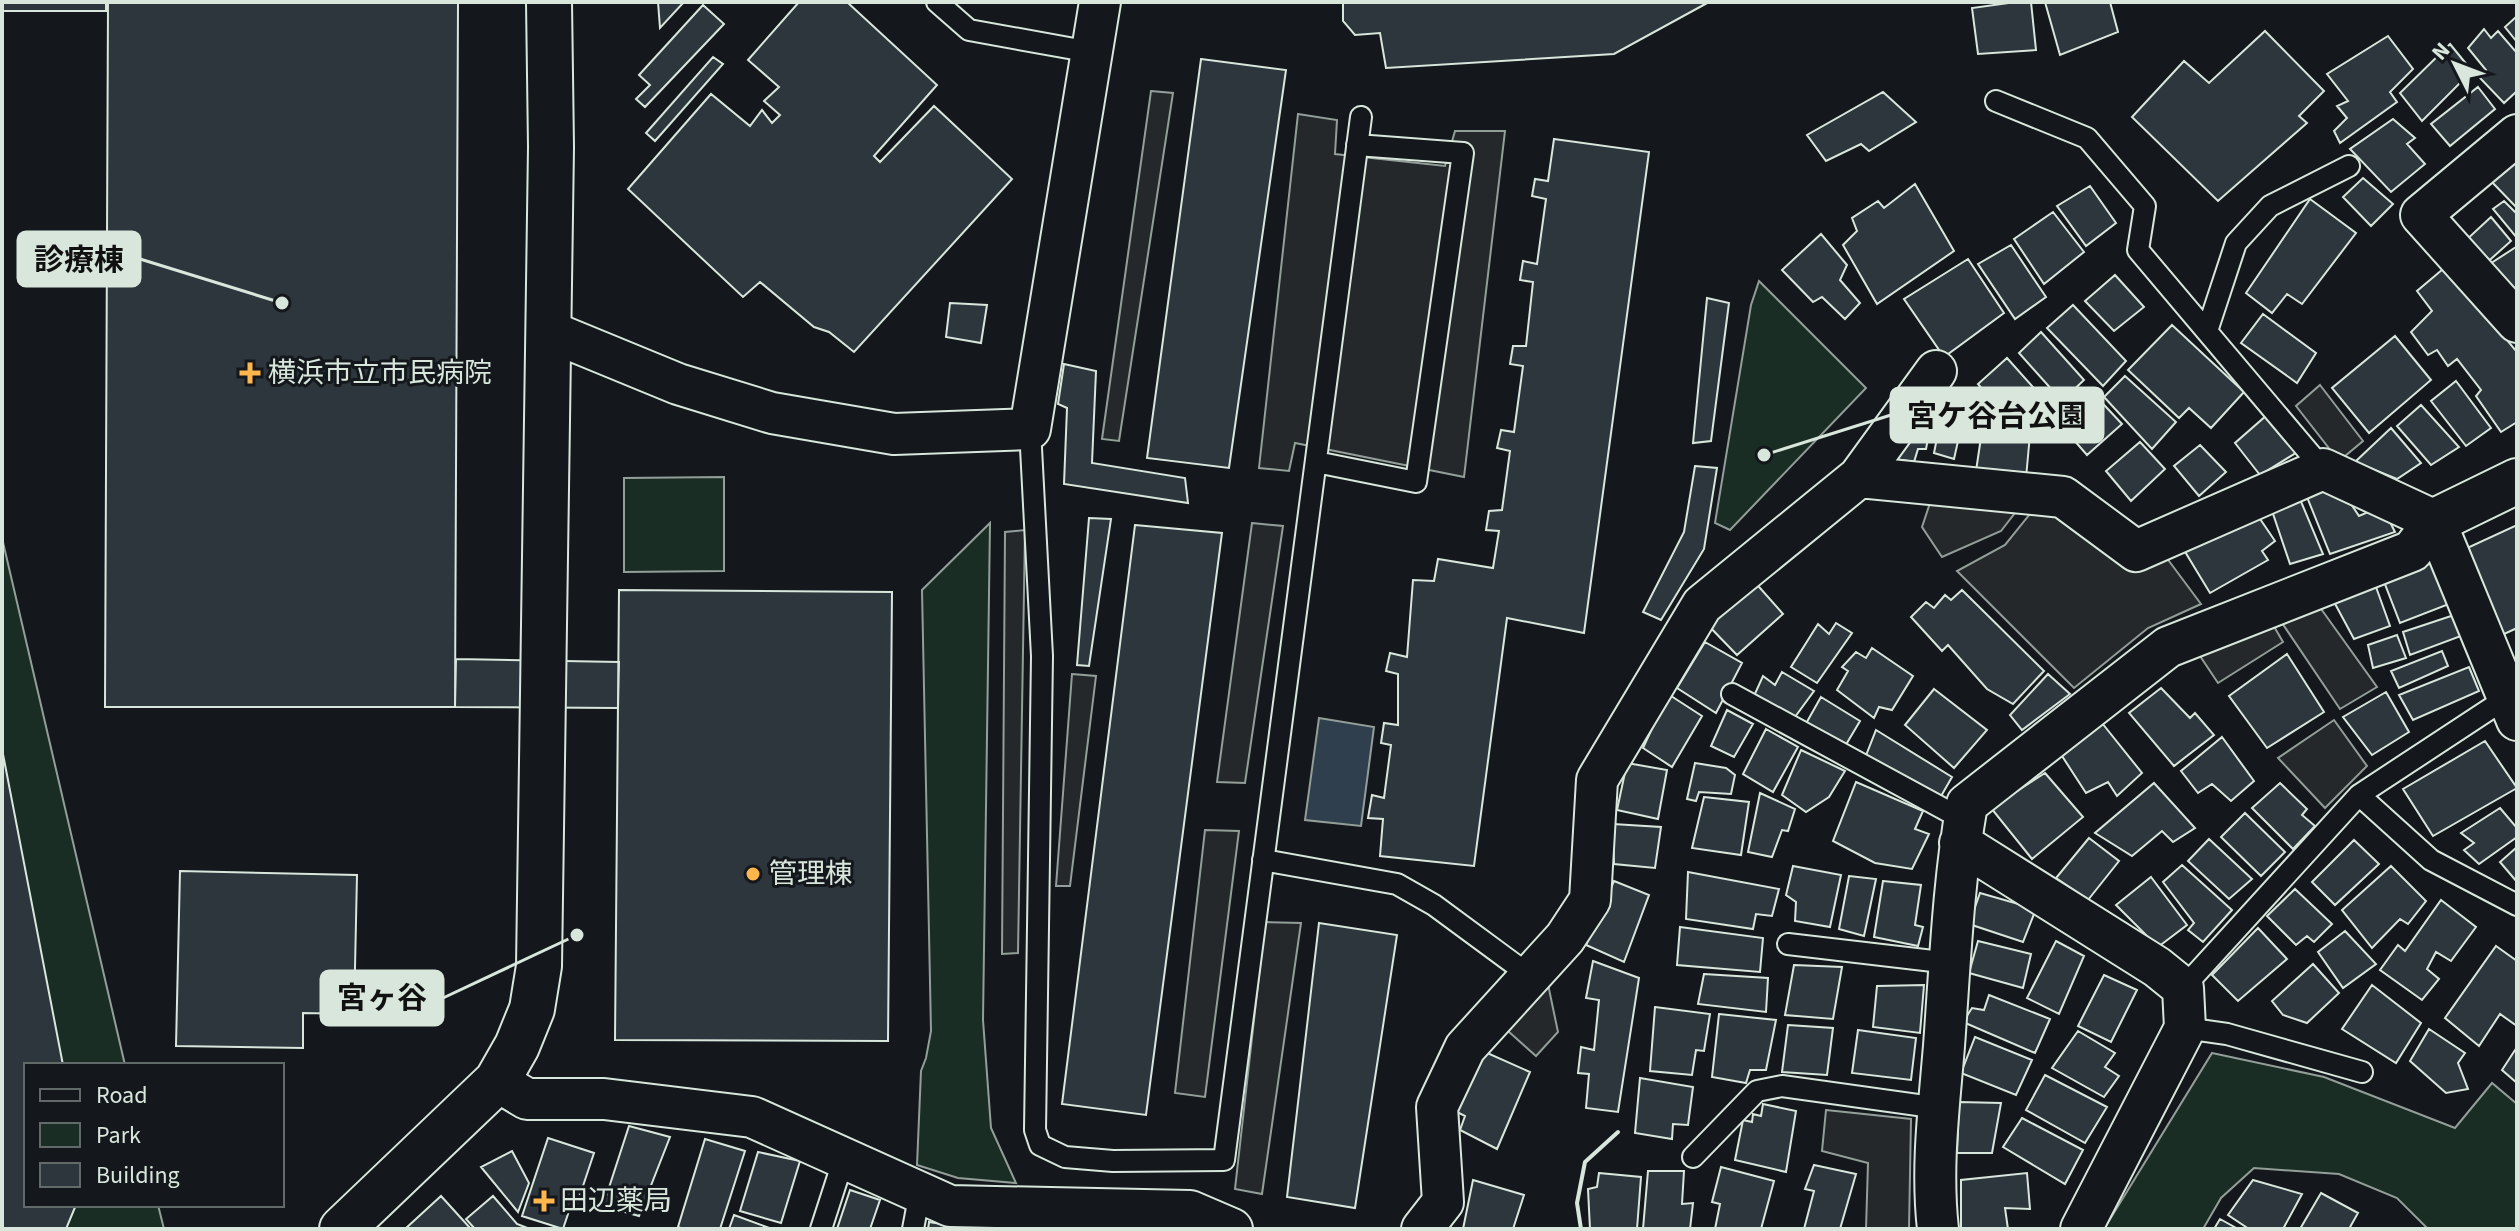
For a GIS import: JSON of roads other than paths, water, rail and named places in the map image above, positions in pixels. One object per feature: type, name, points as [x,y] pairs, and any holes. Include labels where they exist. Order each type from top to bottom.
[{"type":"street","points":[[356,1224],[497,1081],[517,1046],[532,1009],[539,966],[549,331],[549,2]]},
{"type":"street","points":[[549,331],[678,384],[772,413],[894,434],[1030,429],[1100,2]]},
{"type":"street","points":[[2517,135],[2421,215],[2517,322]]},
{"type":"street","points":[[1422,1229],[1443,1202],[1437,1107],[1465,1048],[1565,938],[1590,900],[1597,780],[1702,605],[1859,477],[1936,371]]},
{"type":"street","points":[[1859,477],[2063,497],[2136,551],[2323,469],[2435,521],[2512,709]]},
{"type":"street","points":[[1938,1229],[1934,1191],[1939,1108],[1962,832],[1967,804],[2168,647],[2412,551],[2435,521],[2517,481]]},
{"type":"street","points":[[1962,832],[2183,988],[2185,1028],[2081,1229]]},
{"type":"street","points":[[497,1081],[527,1099],[604,1099],[752,1117],[844,1158],[916,1211],[950,1206],[1125,1220],[1190,1211],[1232,1229]]},
{"type":"lane","points":[[937,2],[969,30],[1091,52]]},
{"type":"lane","points":[[1996,101],[2087,138],[2145,206],[2138,250],[2323,469]]},
{"type":"lane","points":[[1030,429],[1042,656],[1035,1130],[1040,1145],[1065,1157],[1113,1161],[1224,1160],[1361,117]]},
{"type":"lane","points":[[1316,462],[1416,482],[1463,153],[1357,145]]},
{"type":"lane","points":[[2207,331],[2236,243],[2270,206],[2349,166]]},
{"type":"lane","points":[[1732,694],[1962,832]]},
{"type":"lane","points":[[2183,988],[2359,795],[2512,709]]},
{"type":"lane","points":[[2359,795],[2431,860],[2517,905]]},
{"type":"lane","points":[[1263,860],[1397,884],[1434,905],[1529,975]]},
{"type":"lane","points":[[1788,944],[1950,963]]},
{"type":"lane","points":[[2185,1028],[2227,1034],[2362,1072]]},
{"type":"lane","points":[[1693,1157],[1757,1091],[1782,1086],[1939,1108]]},
{"type":"lane","points":[[821,1229],[844,1158]]},
{"type":"water","points":[[1319,718],[1374,727],[1361,826],[1305,820]]},
{"type":"place","name":"診療棟","points":[[282,303]]},
{"type":"place","name":"横浜市立市民病院","points":[[250,373]]},
{"type":"place","name":"宮ケ谷台公園","points":[[1764,455]]},
{"type":"place","name":"管理棟","points":[[753,874]]},
{"type":"place","name":"宮ヶ谷","points":[[577,935]]},
{"type":"place","name":"田辺薬局","points":[[544,1201]]}]
